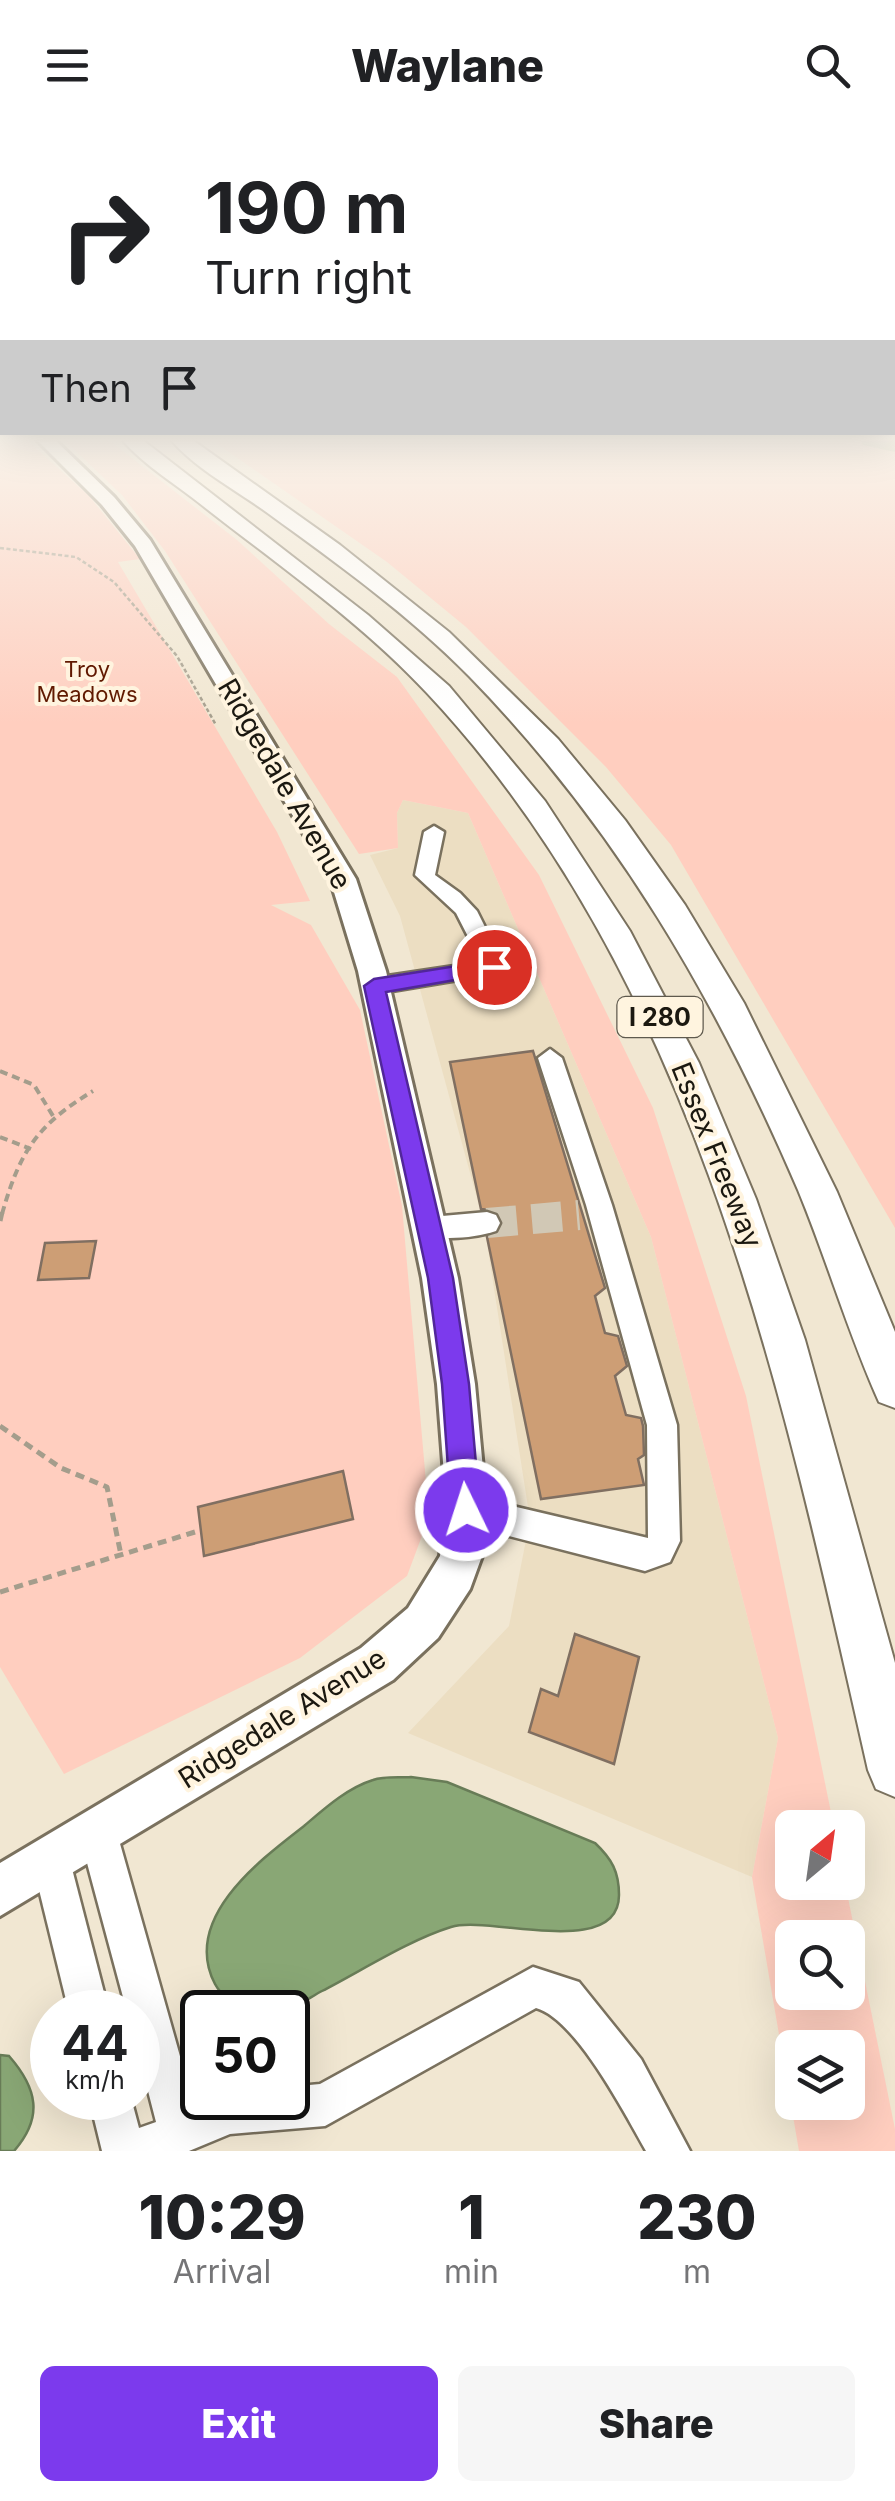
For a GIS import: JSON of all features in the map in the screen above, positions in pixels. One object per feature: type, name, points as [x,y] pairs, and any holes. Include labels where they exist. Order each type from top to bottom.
[{"type":"highway","name":"Essex Freeway","points":[[253,535],[362,621],[438,689],[563,848],[624,947],[708,1124],[772,1302],[827,1486],[895,1770]]},
{"type":"highway","name":"I 280","points":[[306,535],[435,632],[511,703],[595,800],[689,935],[769,1080],[857,1282],[895,1388]]},
{"type":"main road","name":"Ridgedale Avenue","points":[[0,1891],[377,1664],[423,1623],[455,1574],[462,1556],[466,1510],[456,1384],[429,1226],[358,918],[334,860],[167,582],[133,535]]},
{"type":"lane","points":[[374,986],[494,967],[473,918],[452,895],[431,884],[426,874],[434,832]]},
{"type":"lane","points":[[466,1510],[645,1555],[659,1551],[665,1514],[662,1425],[590,1214],[550,1058]]},
{"type":"lane","points":[[429,1226],[488,1223]]},
{"type":"lane","points":[[98,1833],[180,2132]]},
{"type":"lane","points":[[51,1861],[83,1990]]},
{"type":"lane","points":[[136,2151],[230,2113],[325,2105],[533,1987],[565,1996],[626,2074],[669,2151]]},
{"type":"lane","points":[[115,2120],[123,2151]]},
{"type":"path","points":[[0,548],[40,556],[78,557],[112,580],[176,652],[210,706],[216,725]]},
{"type":"path","points":[[0,1071],[19,1075],[42,1089],[53,1116]]},
{"type":"path","points":[[0,1222],[5,1201],[53,1116],[93,1091]]},
{"type":"path","points":[[0,1137],[31,1150]]},
{"type":"path","points":[[0,1426],[61,1468],[108,1486],[121,1555]]},
{"type":"path","points":[[0,1592],[195,1532]]},
{"type":"shaded area","points":[[403,800],[468,813],[651,1237],[778,1738],[752,1877],[408,1733],[509,1626],[530,1520],[484,1224],[400,916],[370,855],[398,848],[397,813]]},
{"type":"shaded area","points":[[411,1777],[447,1782],[595,1843],[610,1860],[618,1879],[619,1895],[613,1915],[598,1926],[576,1931],[451,1927],[402,1948],[310,1998],[310,1990],[220,1990],[207,1960],[208,1937],[230,1893],[267,1856],[328,1806],[377,1779]]},
{"type":"shaded area","points":[[0,2055],[9,2056],[26,2080],[32,2120],[14,2151],[0,2151]]},
{"type":"green space","name":"Troy Meadows","points":[[0,535],[121,535],[140,559],[118,562],[277,832],[310,901],[271,905],[311,925],[360,1010],[402,1206],[429,1517],[407,1576],[300,1658],[64,1774],[0,1667]]},
{"type":"green space","points":[[153,535],[231,535],[329,624],[397,677],[539,875],[653,1108],[746,1396],[831,1810],[775,1810],[775,1900],[848,1900],[853,1920],[775,1920],[775,2010],[865,2010],[865,1981],[895,2129],[895,2151],[799,2151],[794,2120],[865,2120],[865,2030],[778,2030],[752,1877],[778,1738],[651,1237],[468,813],[403,800],[397,813],[398,848],[359,854]]},
{"type":"green space","points":[[349,535],[895,535],[895,1228],[671,845],[606,767],[466,627]]},
{"type":"building","points":[[533,1051],[605,1288],[595,1296],[605,1333],[618,1336],[627,1366],[615,1376],[626,1415],[641,1418],[644,1455],[638,1459],[644,1485],[541,1499],[487,1237],[499,1233],[503,1221],[497,1211],[481,1209],[450,1062]]},
{"type":"building","points":[[96,1241],[89,1278],[38,1280],[45,1243]]},
{"type":"building","points":[[343,1471],[353,1519],[204,1556],[198,1507]]},
{"type":"building","points":[[575,1634],[639,1657],[614,1764],[529,1732],[541,1689],[558,1696]]},
{"type":"tunnel","points":[[487,1223],[579,1215]]},
{"type":"route","points":[[466,1510],[456,1384],[440,1278],[374,986],[494,967]]}]
